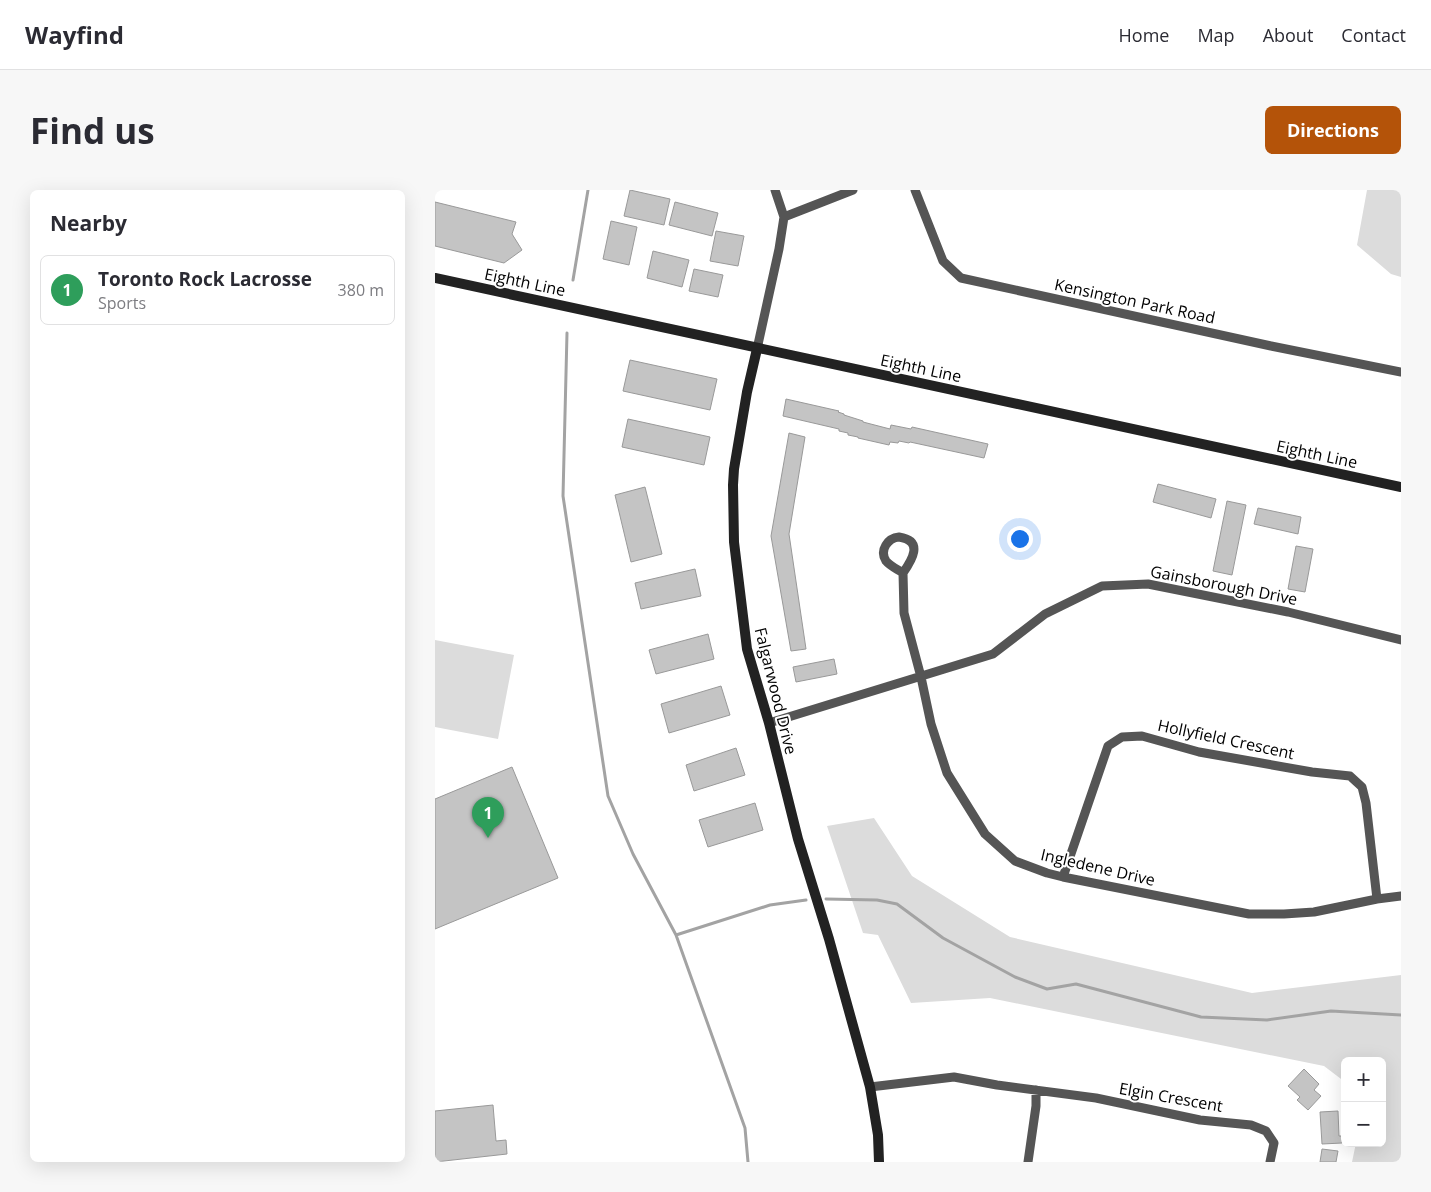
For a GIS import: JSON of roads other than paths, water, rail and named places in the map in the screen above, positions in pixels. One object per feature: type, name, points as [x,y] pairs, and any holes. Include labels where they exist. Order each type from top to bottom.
[{"type":"street","name":"Falgarwood Drive","points":[[775,190],[783,217],[779,249],[747,392],[734,469],[734,533],[747,649],[769,723],[798,839],[829,939],[870,1087],[878,1134],[879,1162]]},
{"type":"street","points":[[783,217],[853,190]]},
{"type":"street","name":"Kensington Park Road","points":[[915,190],[943,261],[961,278],[1271,346],[1401,372]]},
{"type":"street","name":"Eighth Line","points":[[435,278],[1401,487]]},
{"type":"street","name":"Ingledene Drive","points":[[903,573],[904,613],[931,724],[947,773],[985,834],[1015,861],[1063,877],[1249,914],[1315,912],[1401,896]]},
{"type":"street","name":"Gainsborough Drive","points":[[769,723],[993,654],[1045,614],[1102,586],[1147,584],[1288,612],[1401,640]]},
{"type":"street","name":"Hollyfield Crescent","points":[[1063,877],[1107,746],[1122,737],[1142,736],[1199,752],[1313,772],[1350,776],[1362,787],[1366,803],[1377,899]]},
{"type":"street","name":"Elgin Crescent","points":[[870,1087],[954,1077],[1096,1098],[1201,1120],[1251,1125],[1266,1131],[1274,1143],[1271,1162]]},
{"type":"street","points":[[1027,1162],[1036,1106],[1036,1090]]},
{"type":"waterway","points":[[573,280],[588,190]]},
{"type":"waterway","points":[[567,333],[563,496],[608,796],[633,854],[676,935],[745,1128],[748,1162]]},
{"type":"waterway","points":[[826,899],[877,900],[897,904],[943,938],[1015,977],[1047,989],[1076,984],[1201,1017],[1267,1020],[1331,1011],[1401,1015]]},
{"type":"waterway","points":[[676,935],[770,905],[806,900]]},
{"type":"place","name":"Toronto Rock Lacrosse","points":[[488,838]]}]
